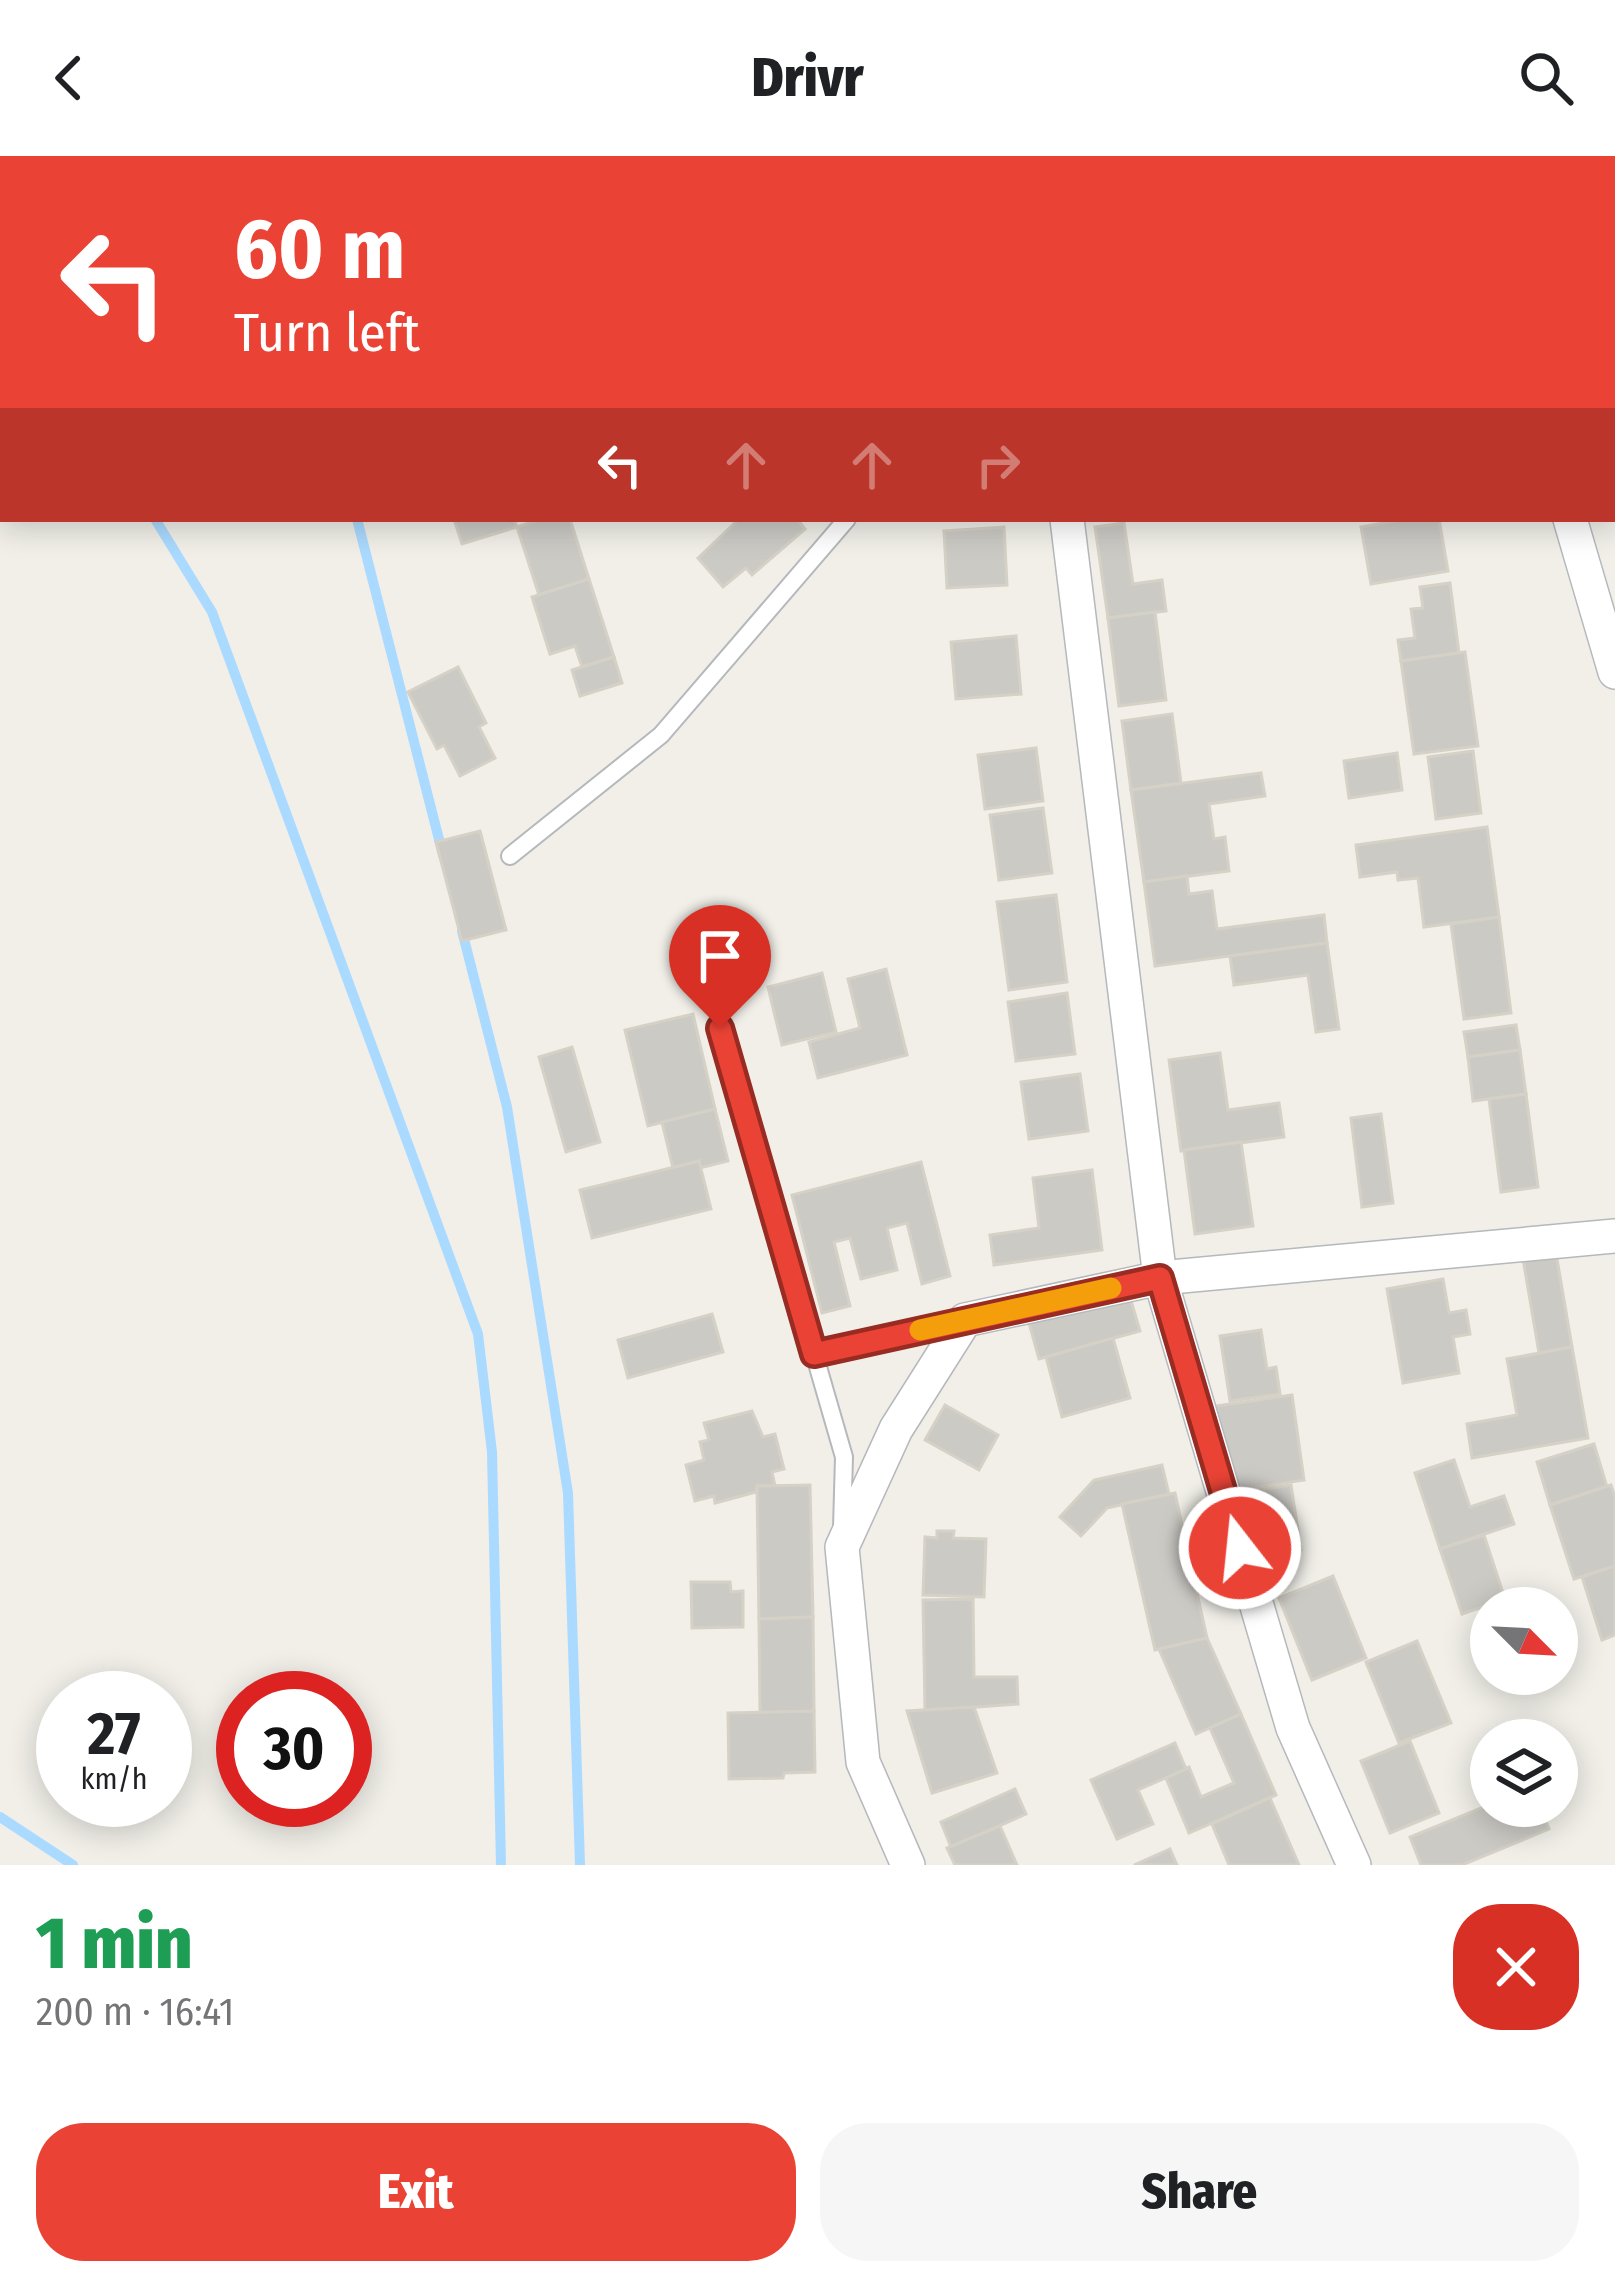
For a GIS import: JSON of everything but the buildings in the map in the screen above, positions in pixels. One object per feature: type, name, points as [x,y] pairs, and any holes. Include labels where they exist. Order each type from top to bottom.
[{"type":"street","points":[[1067,522],[1160,1278],[1293,1728],[1354,1865]]},
{"type":"street","points":[[1571,522],[1615,672]]},
{"type":"street","points":[[908,1865],[862,1762],[842,1547],[896,1429],[964,1320],[1160,1278],[1615,1236]]},
{"type":"lane","points":[[510,856],[661,735],[844,522]]},
{"type":"lane","points":[[720,1028],[844,1457],[842,1547]]},
{"type":"lane","points":[[814,1354],[964,1320]]},
{"type":"waterway","points":[[157,522],[212,612],[478,1334],[492,1452],[501,1865]]},
{"type":"waterway","points":[[358,522],[443,855]]},
{"type":"waterway","points":[[462,931],[507,1107],[568,1493],[580,1865]]},
{"type":"waterway","points":[[0,1817],[73,1865]]},
{"type":"slow traffic","points":[[920,1330],[1111,1288]]},
{"type":"route","points":[[720,1028],[814,1354],[1160,1278],[1240,1548]]}]
